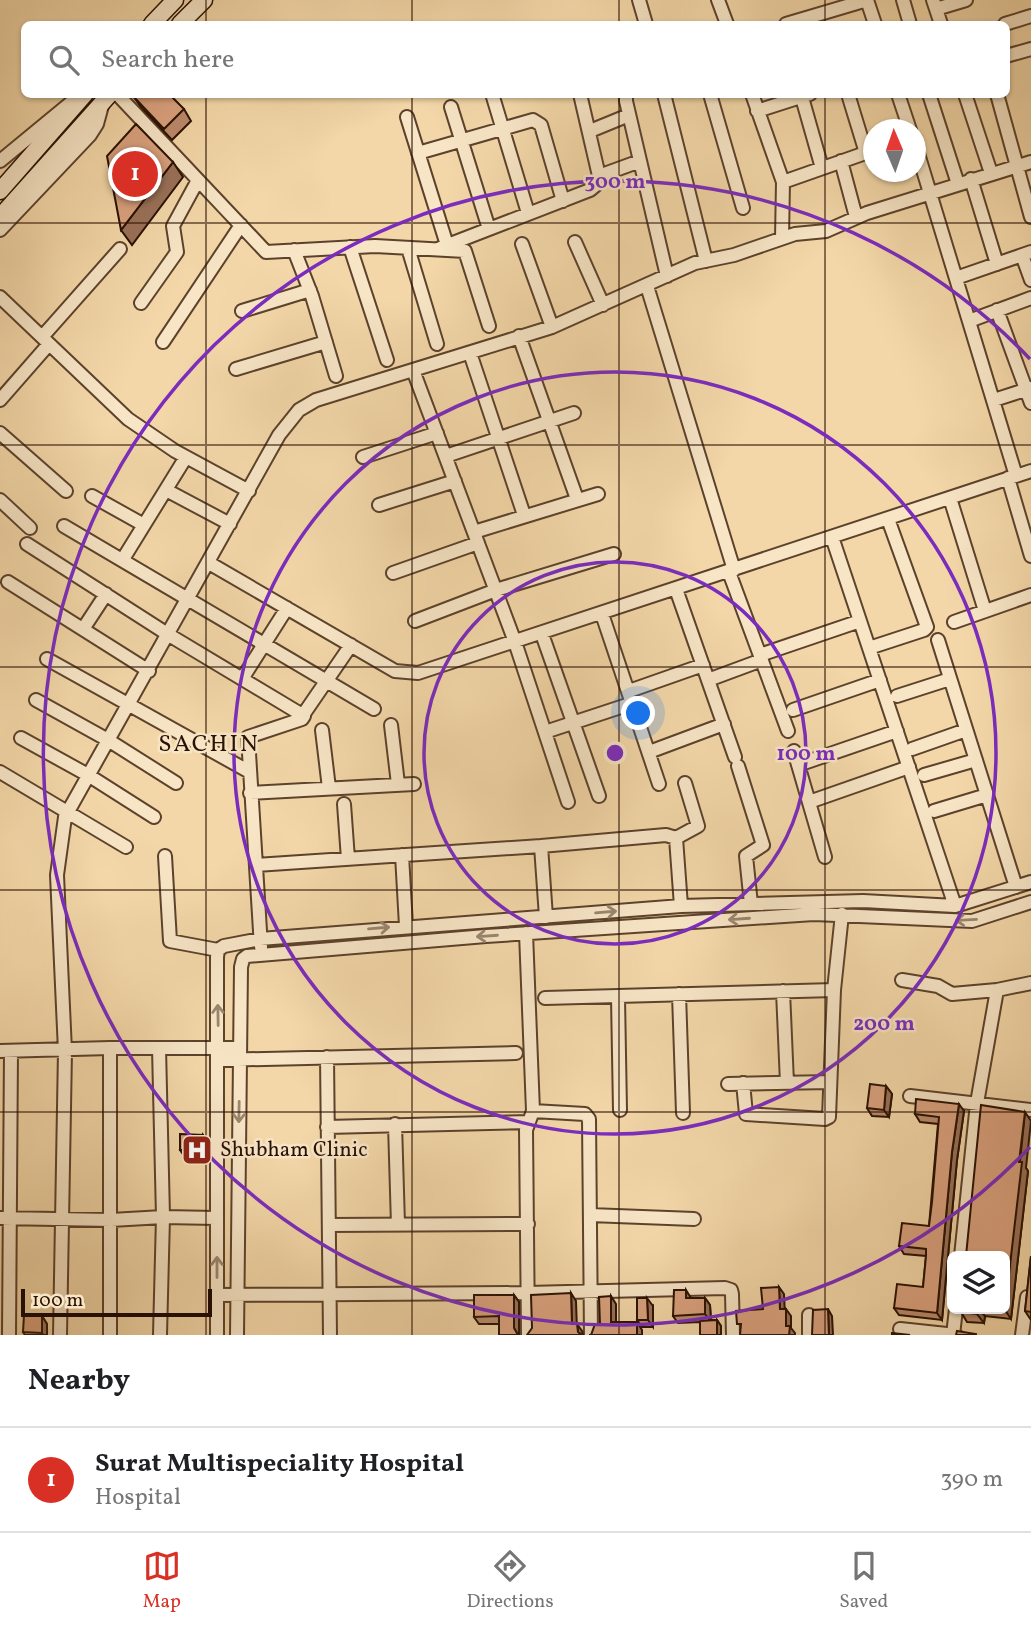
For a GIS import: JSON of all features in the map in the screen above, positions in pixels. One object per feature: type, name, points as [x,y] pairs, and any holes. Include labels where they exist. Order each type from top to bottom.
[{"type":"main road","points":[[155,21],[175,0]]},
{"type":"main road","points":[[183,21],[204,0]]},
{"type":"main road","points":[[0,191],[80,98]]},
{"type":"main road","points":[[0,217],[109,98]]},
{"type":"main road","points":[[44,142],[57,153]]},
{"type":"street","points":[[639,0],[645,21]]},
{"type":"street","points":[[718,0],[726,21]]},
{"type":"street","points":[[825,19],[867,0],[874,21]]},
{"type":"street","points":[[903,0],[909,21]]},
{"type":"street","points":[[935,5],[966,0]]},
{"type":"street","points":[[1010,22],[1031,16]]},
{"type":"street","points":[[1010,55],[1031,49]]},
{"type":"street","points":[[0,161],[78,98]]},
{"type":"street","points":[[0,230],[90,135],[110,98]]},
{"type":"street","points":[[111,98],[198,180],[266,251],[350,247],[442,247],[465,251],[489,326]]},
{"type":"street","points":[[492,98],[528,213]]},
{"type":"street","points":[[442,247],[563,201],[596,185],[599,176],[581,98]]},
{"type":"street","points":[[627,98],[667,276]]},
{"type":"street","points":[[665,98],[706,261]]},
{"type":"street","points":[[711,98],[743,208]]},
{"type":"street","points":[[753,98],[783,182],[782,238]]},
{"type":"street","points":[[757,111],[795,98]]},
{"type":"street","points":[[805,98],[822,168]]},
{"type":"street","points":[[849,98],[863,135]]},
{"type":"street","points":[[899,98],[906,119]]},
{"type":"street","points":[[931,98],[997,264]]},
{"type":"street","points":[[966,98],[991,173]]},
{"type":"street","points":[[997,98],[1031,217]]},
{"type":"street","points":[[451,107],[489,229]]},
{"type":"street","points":[[590,131],[629,115]]},
{"type":"street","points":[[407,117],[442,247]]},
{"type":"street","points":[[418,153],[533,120],[541,125],[563,201]]},
{"type":"street","points":[[783,182],[863,154]]},
{"type":"street","points":[[599,176],[640,161]]},
{"type":"street","points":[[841,161],[856,217]]},
{"type":"street","points":[[60,1335],[65,1051],[57,875],[67,811],[149,671],[279,435],[299,410],[316,400],[552,327],[695,263],[734,255],[795,233],[826,231],[856,217],[930,192],[1031,162]]},
{"type":"street","points":[[141,303],[177,251],[173,226],[198,180]]},
{"type":"street","points":[[926,180],[994,400],[1031,556]]},
{"type":"street","points":[[163,342],[241,225]]},
{"type":"street","points":[[575,242],[603,305]]},
{"type":"street","points":[[522,244],[552,327]]},
{"type":"street","points":[[350,247],[387,360]]},
{"type":"street","points":[[408,248],[437,344]]},
{"type":"street","points":[[0,400],[120,249]]},
{"type":"street","points":[[294,250],[310,290],[336,376]]},
{"type":"street","points":[[957,278],[1027,253],[1031,279]]},
{"type":"street","points":[[647,286],[732,571],[788,731]]},
{"type":"street","points":[[242,312],[310,290]]},
{"type":"street","points":[[0,297],[128,419],[186,457],[248,491]]},
{"type":"street","points":[[969,321],[1031,298]]},
{"type":"street","points":[[998,310],[1029,388],[1031,403]]},
{"type":"street","points":[[519,336],[577,499]]},
{"type":"street","points":[[236,369],[326,342]]},
{"type":"street","points":[[470,353],[524,516]]},
{"type":"street","points":[[414,370],[515,642],[568,802]]},
{"type":"street","points":[[994,400],[1029,388]]},
{"type":"street","points":[[446,456],[574,413]]},
{"type":"street","points":[[0,433],[66,491]]},
{"type":"street","points":[[363,457],[437,433]]},
{"type":"street","points":[[123,559],[186,457]]},
{"type":"street","points":[[209,563],[395,671],[418,673],[1031,471]]},
{"type":"street","points":[[379,505],[455,481]]},
{"type":"street","points":[[166,490],[230,524]]},
{"type":"street","points":[[393,573],[524,516],[598,494]]},
{"type":"street","points":[[92,496],[144,525]]},
{"type":"street","points":[[950,498],[985,611]]},
{"type":"street","points":[[0,500],[30,528]]},
{"type":"street","points":[[869,649],[927,627],[888,519]]},
{"type":"street","points":[[64,526],[374,709]]},
{"type":"street","points":[[832,537],[955,906]]},
{"type":"street","points":[[27,544],[169,635],[303,715]]},
{"type":"street","points":[[415,621],[496,590],[614,554]]},
{"type":"street","points":[[8,582],[149,671]]},
{"type":"street","points":[[676,589],[763,842],[761,848],[746,856],[751,904]]},
{"type":"street","points":[[83,629],[106,594]]},
{"type":"street","points":[[954,622],[1031,594]]},
{"type":"street","points":[[242,679],[288,608]]},
{"type":"street","points":[[602,614],[659,784]]},
{"type":"street","points":[[708,680],[860,621]]},
{"type":"street","points":[[542,634],[599,796]]},
{"type":"street","points":[[938,640],[1016,887]]},
{"type":"street","points":[[261,954],[248,737],[302,719],[351,645]]},
{"type":"street","points":[[47,659],[248,771]]},
{"type":"street","points":[[545,732],[573,723],[703,665]]},
{"type":"street","points":[[897,696],[950,679]]},
{"type":"street","points":[[793,710],[880,680]]},
{"type":"street","points":[[36,700],[108,740],[176,783]]},
{"type":"street","points":[[649,752],[724,724]]},
{"type":"street","points":[[391,725],[398,784]]},
{"type":"street","points":[[322,730],[329,788]]},
{"type":"street","points":[[912,748],[966,730]]},
{"type":"street","points":[[798,765],[897,731]]},
{"type":"street","points":[[21,738],[88,775],[154,817]]},
{"type":"street","points":[[794,751],[825,857]]},
{"type":"street","points":[[923,775],[976,760]]},
{"type":"street","points":[[809,802],[909,767]]},
{"type":"street","points":[[0,772],[126,847]]},
{"type":"street","points":[[256,865],[666,835],[676,838],[698,826],[685,783]]},
{"type":"street","points":[[250,793],[414,784]]},
{"type":"street","points":[[934,811],[987,795]]},
{"type":"street","points":[[344,804],[348,859]]},
{"type":"street","points":[[676,838],[681,906]]},
{"type":"street","points":[[541,846],[546,917]]},
{"type":"street","points":[[402,855],[406,926]]},
{"type":"street","points":[[165,856],[170,941],[218,950],[224,946],[260,939],[681,906],[878,901],[955,906],[1031,882]]},
{"type":"street","points":[[878,901],[878,916]]},
{"type":"street","points":[[237,1335],[241,967],[247,956],[526,933],[814,914],[972,921],[1031,902]]},
{"type":"street","points":[[743,1083],[746,1114],[825,1119],[829,1117],[834,990],[842,914]]},
{"type":"street","points":[[526,933],[531,1116],[526,1130],[528,1335]]},
{"type":"street","points":[[217,1335],[218,950]]},
{"type":"street","points":[[902,979],[938,986],[952,994],[997,990],[1031,983]]},
{"type":"street","points":[[545,998],[834,990]]},
{"type":"street","points":[[962,1251],[977,1103],[997,990]]},
{"type":"street","points":[[783,991],[787,1083]]},
{"type":"street","points":[[679,994],[683,1113]]},
{"type":"street","points":[[618,998],[620,1110]]},
{"type":"street","points":[[110,1048],[110,1335]]},
{"type":"street","points":[[159,1048],[163,1217],[160,1335]]},
{"type":"street","points":[[9,1335],[6,1051],[159,1048],[218,1054],[327,1058],[516,1053]]},
{"type":"street","points":[[327,1058],[330,1335]]},
{"type":"street","points":[[728,1084],[830,1082]]},
{"type":"street","points":[[910,1096],[1031,1110]]},
{"type":"street","points":[[327,1126],[531,1116],[588,1116],[591,1335]]},
{"type":"street","points":[[395,1124],[398,1224]]},
{"type":"street","points":[[590,1215],[694,1219]]},
{"type":"street","points":[[6,1218],[216,1218]]},
{"type":"street","points":[[329,1225],[528,1224]]},
{"type":"street","points":[[1023,1335],[1028,1282]]},
{"type":"street","points":[[217,1296],[725,1288],[731,1290],[732,1294],[733,1335]]},
{"type":"street","points":[[900,1329],[954,1335],[956,1314]]},
{"type":"street","points":[[809,1315],[809,1335]]},
{"type":"building","points":[[135,98],[173,98],[184,109],[164,129]]},
{"type":"building","points":[[136,124],[173,162],[121,230],[107,156]]},
{"type":"building","points":[[870,1084],[886,1086],[884,1110],[867,1108]]},
{"type":"building","points":[[916,1099],[959,1104],[937,1313],[894,1308],[897,1284],[923,1287],[926,1256],[926,1249],[899,1246],[902,1223],[929,1226],[932,1202],[939,1117],[915,1114]]},
{"type":"building","points":[[981,1105],[1025,1112],[1010,1265],[1010,1251],[966,1251]]},
{"type":"building","points":[[180,1134],[203,1135],[203,1150],[180,1150]]},
{"type":"building","points":[[1031,1256],[1031,1312],[1025,1311]]},
{"type":"building","points":[[779,1287],[780,1309],[786,1309],[789,1335],[740,1335],[741,1324],[737,1324],[736,1311],[763,1309],[761,1288]]},
{"type":"building","points":[[674,1290],[686,1290],[686,1298],[705,1298],[705,1314],[673,1316]]},
{"type":"building","points":[[571,1293],[572,1324],[577,1324],[578,1332],[582,1335],[527,1335],[532,1328],[531,1295]]},
{"type":"building","points":[[474,1295],[514,1295],[514,1328],[518,1335],[499,1335],[499,1316],[474,1317]]},
{"type":"building","points":[[611,1296],[611,1322],[637,1322],[637,1335],[591,1335],[595,1324],[600,1324],[599,1297]]},
{"type":"building","points":[[637,1298],[647,1298],[648,1320],[637,1320]]},
{"type":"building","points":[[828,1309],[829,1335],[812,1335],[813,1310]]},
{"type":"building","points":[[24,1315],[42,1316],[42,1333],[23,1332]]},
{"type":"building","points":[[717,1320],[717,1335],[700,1335],[700,1321]]},
{"type":"building","points":[[957,1331],[976,1334],[976,1335],[956,1335]]},
{"type":"place","name":"Surat Multispeciality Hospital","points":[[135,174]]},
{"type":"place","name":"Shubham Clinic","points":[[197,1150]]},
{"type":"district","name":"SACHIN","points":[[209,745]]}]
